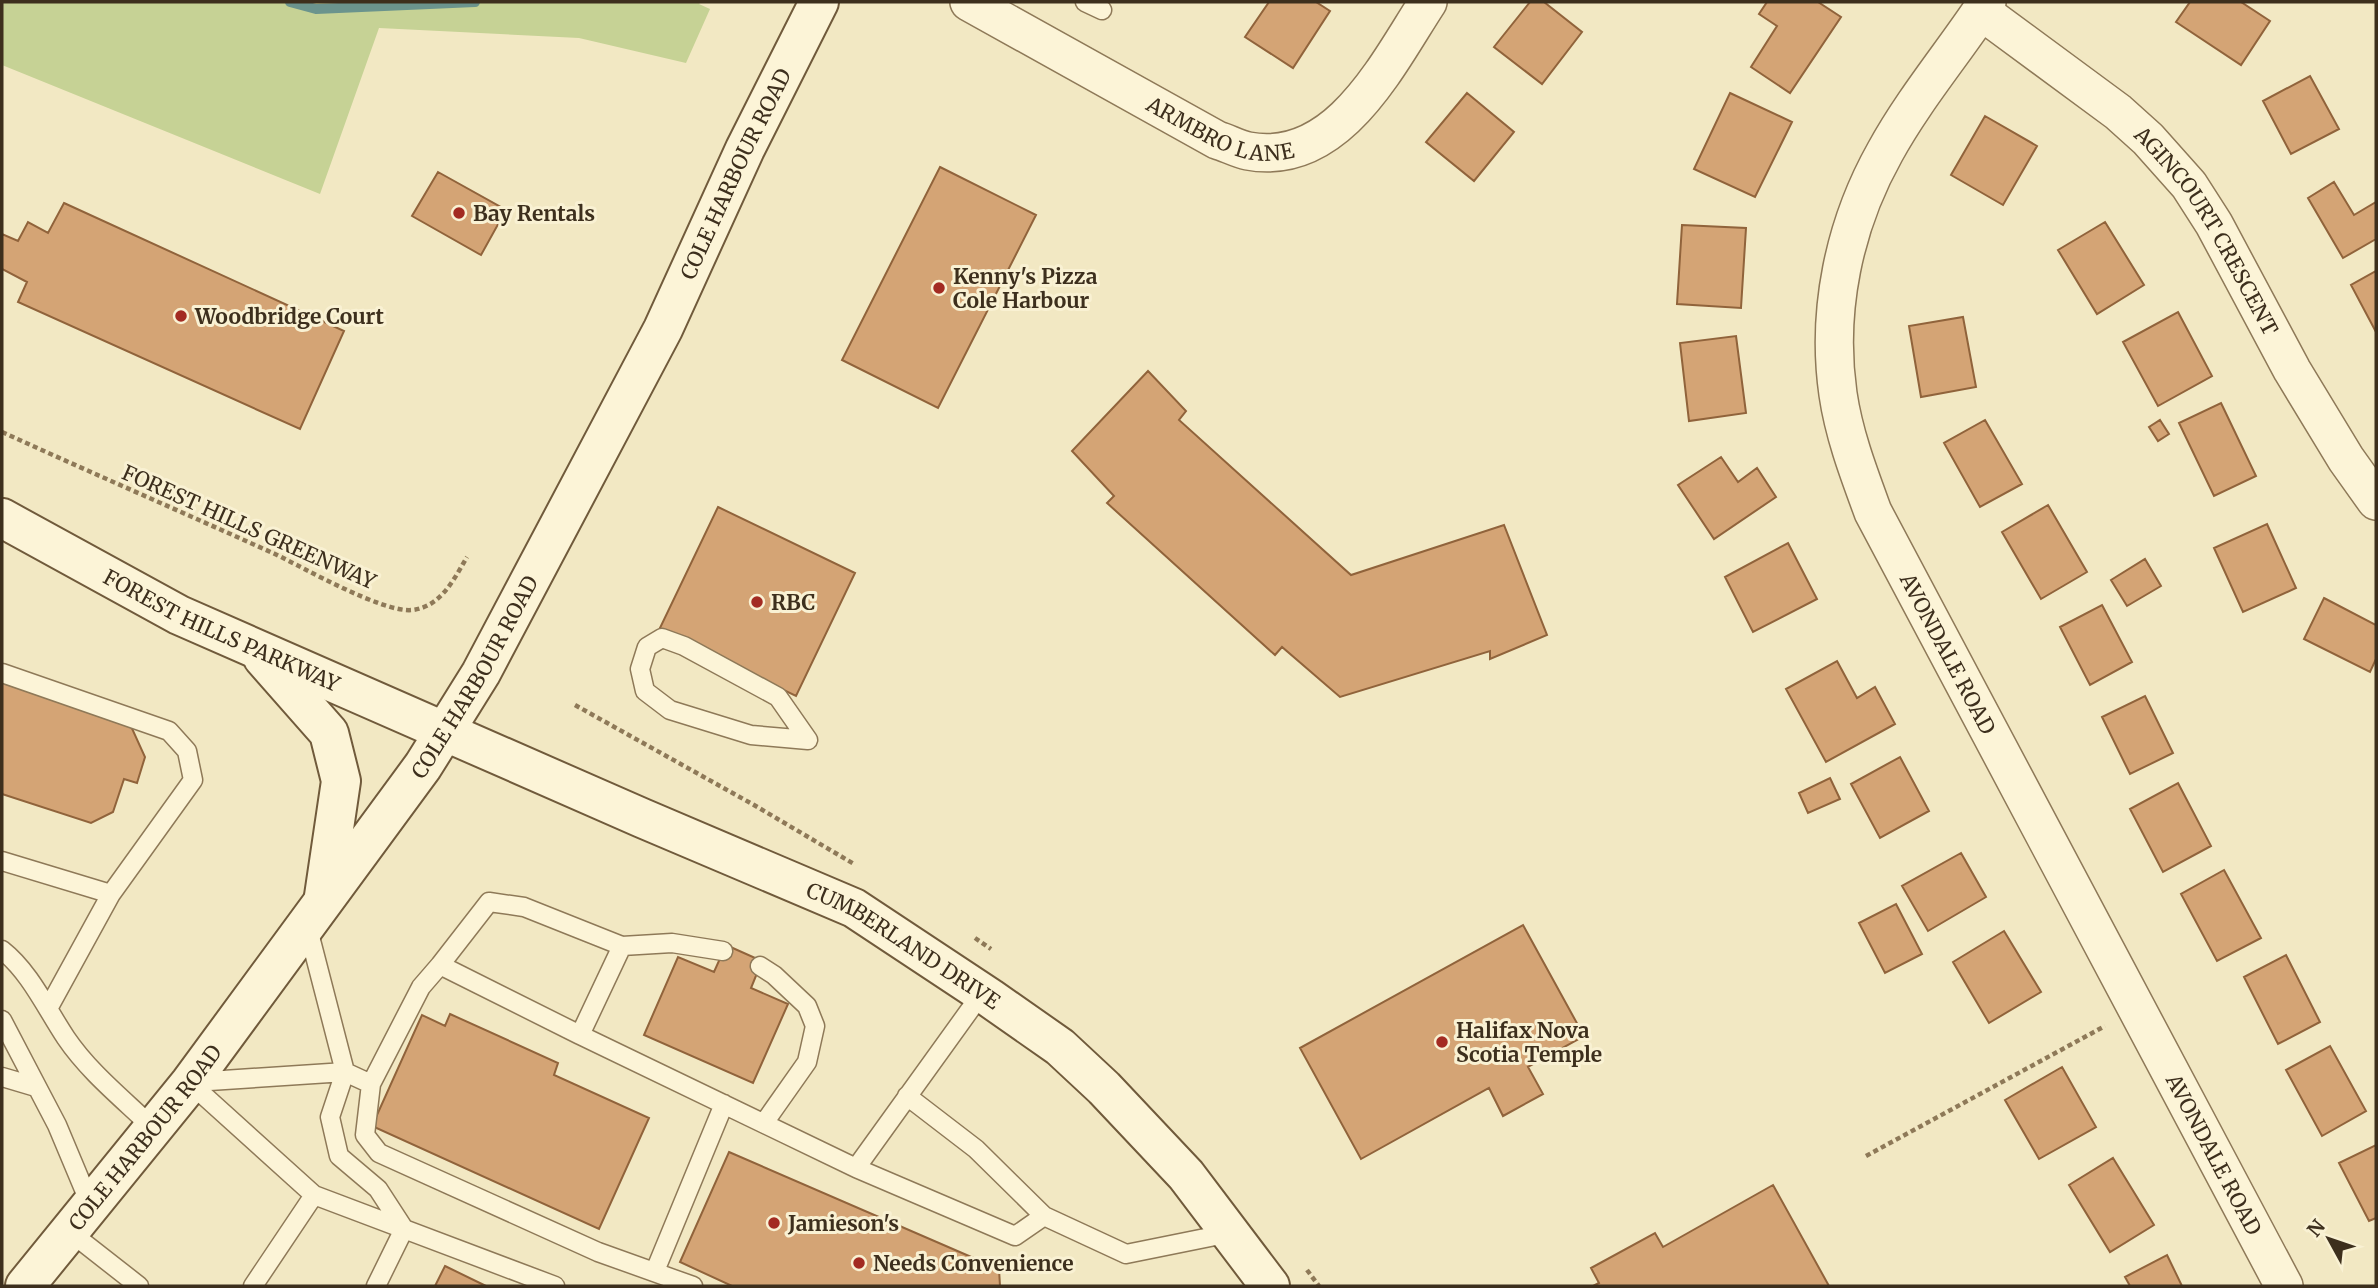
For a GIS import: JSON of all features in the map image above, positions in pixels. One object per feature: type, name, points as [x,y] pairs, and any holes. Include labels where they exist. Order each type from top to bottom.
[{"type":"main road","name":"COLE HARBOUR ROAD","points":[[25,1286],[190,1083],[414,778],[481,673],[663,329],[734,172],[819,2]]},
{"type":"main road","name":"FOREST HILLS PARKWAY","points":[[2,518],[179,615],[445,731]]},
{"type":"main road","points":[[254,649],[329,733],[341,781],[315,911]]},
{"type":"main road","name":"CUMBERLAND DRIVE","points":[[445,731],[854,908],[982,993],[1060,1047],[1104,1088],[1186,1175],[1270,1286]]},
{"type":"street","name":"ARMBRO LANE","points":[[969,2],[1217,140],[1247,151],[1265,152],[1293,148],[1318,138],[1350,114],[1364,99],[1428,2]]},
{"type":"street","name":"AGINCOURT CRESCENT","points":[[1984,6],[2118,112],[2155,146],[2189,185],[2214,224],[2292,370],[2346,459],[2376,501]]},
{"type":"street","name":"AVONDALE ROAD","points":[[1984,6],[1892,140],[1859,203],[1845,252],[1836,302],[1834,354],[1838,396],[1853,460],[1873,512],[2284,1286]]},
{"type":"lane","points":[[1085,2],[1102,10]]},
{"type":"lane","points":[[662,638],[684,646],[778,697],[808,740],[751,735],[670,710],[645,691],[640,669],[648,647],[662,638]]},
{"type":"lane","points":[[2,673],[169,731],[187,751],[193,780],[111,894],[49,1007]]},
{"type":"lane","points":[[2,861],[111,894]]},
{"type":"lane","points":[[693,1286],[598,1252],[379,1153],[365,1135],[371,1084],[421,987],[489,902],[523,906],[622,946],[672,943],[723,951]]},
{"type":"lane","points":[[315,911],[345,1072],[330,1117],[339,1156],[378,1189],[404,1229]]},
{"type":"lane","points":[[580,1035],[622,946]]},
{"type":"lane","points":[[2,950],[49,1007],[83,1060],[153,1128]]},
{"type":"lane","points":[[440,965],[856,1168],[1015,1236],[1044,1216]]},
{"type":"lane","points":[[760,966],[774,975],[807,1006],[815,1026],[807,1062],[764,1124]]},
{"type":"lane","points":[[856,1168],[982,993]]},
{"type":"lane","points":[[2,1020],[57,1125],[80,1219],[139,1286]]},
{"type":"lane","points":[[190,1083],[345,1072],[371,1084]]},
{"type":"lane","points":[[2,1077],[36,1087]]},
{"type":"lane","points":[[190,1083],[314,1195],[555,1286]]},
{"type":"lane","points":[[907,1096],[976,1149],[1044,1216],[1126,1254],[1230,1233]]},
{"type":"lane","points":[[654,1271],[724,1104]]},
{"type":"lane","points":[[253,1286],[314,1195]]},
{"type":"lane","points":[[376,1286],[404,1229]]},
{"type":"path","name":"FOREST HILLS GREENWAY","points":[[2,432],[370,600],[392,607],[411,611],[428,606],[449,588],[467,556]]},
{"type":"path","points":[[1866,1156],[2136,1009]]},
{"type":"green space","points":[[2,2],[701,2],[699,4],[710,9],[686,63],[579,38],[379,28],[320,194],[2,65]]},
{"type":"building","points":[[1269,2],[1316,2],[1330,11],[1293,68],[1245,37]]},
{"type":"building","points":[[1530,2],[1544,2],[1582,32],[1542,84],[1494,47]]},
{"type":"building","points":[[1767,2],[1818,2],[1841,17],[1790,93],[1751,67],[1777,26],[1759,14]]},
{"type":"building","points":[[2190,2],[2241,2],[2270,21],[2241,65],[2176,22]]},
{"type":"building","points":[[2310,76],[2339,129],[2291,154],[2263,101]]},
{"type":"building","points":[[1467,93],[1514,132],[1474,181],[1426,142]]},
{"type":"building","points":[[1730,93],[1792,122],[1755,197],[1694,169]]},
{"type":"building","points":[[1985,116],[2037,146],[2003,205],[1951,175]]},
{"type":"building","name":"Kenny's Pizza Cole Harbour","points":[[940,167],[1036,215],[938,408],[842,360]]},
{"type":"building","name":"Bay Rentals","points":[[438,172],[506,210],[481,255],[412,216]]},
{"type":"building","points":[[2334,182],[2354,215],[2376,202],[2376,239],[2343,258],[2308,198]]},
{"type":"building","name":"Woodbridge Court","points":[[64,203],[344,331],[300,429],[18,302],[27,282],[2,269],[2,234],[18,241],[28,222],[48,233]]},
{"type":"building","points":[[2105,222],[2144,285],[2097,314],[2058,250]]},
{"type":"building","points":[[1682,225],[1746,228],[1741,308],[1677,304]]},
{"type":"building","points":[[2376,271],[2376,332],[2351,285]]},
{"type":"building","points":[[2178,312],[2212,376],[2158,406],[2123,342]]},
{"type":"building","points":[[1963,317],[1976,387],[1921,397],[1909,326]]},
{"type":"building","points":[[1736,336],[1746,413],[1689,421],[1680,343]]},
{"type":"building","points":[[1148,371],[1186,411],[1179,420],[1351,575],[1504,525],[1547,635],[1490,659],[1490,651],[1340,697],[1282,647],[1275,655],[1107,503],[1114,496],[1072,451]]},
{"type":"building","points":[[2221,403],[2256,476],[2214,496],[2179,423]]},
{"type":"building","points":[[1985,420],[2022,484],[1980,507],[1944,443]]},
{"type":"building","points":[[2160,420],[2169,434],[2158,441],[2149,427]]},
{"type":"building","points":[[1721,457],[1738,482],[1757,468],[1776,497],[1714,539],[1678,485]]},
{"type":"building","points":[[2048,505],[2087,572],[2041,599],[2002,532]]},
{"type":"building","name":"RBC","points":[[718,507],[855,573],[796,696],[659,630]]},
{"type":"building","points":[[2267,524],[2296,588],[2243,612],[2214,548]]},
{"type":"building","points":[[1788,543],[1817,599],[1753,632],[1725,577]]},
{"type":"building","points":[[2145,559],[2161,586],[2127,606],[2111,580]]},
{"type":"building","points":[[2324,598],[2376,625],[2376,659],[2370,672],[2304,639]]},
{"type":"building","points":[[2102,605],[2132,662],[2090,685],[2060,627]]},
{"type":"building","points":[[1837,661],[1857,698],[1875,687],[1895,724],[1826,762],[1786,689]]},
{"type":"building","points":[[2,682],[130,724],[145,757],[137,783],[124,779],[113,812],[91,823],[2,794]]},
{"type":"building","points":[[2145,696],[2173,753],[2130,774],[2102,717]]},
{"type":"building","points":[[1900,757],[1929,811],[1880,838],[1851,784]]},
{"type":"building","points":[[1830,778],[1840,799],[1808,813],[1799,793]]},
{"type":"building","points":[[2178,783],[2211,846],[2163,872],[2130,809]]},
{"type":"building","points":[[1961,853],[1986,897],[1928,931],[1902,886]]},
{"type":"building","points":[[2224,870],[2261,938],[2217,961],[2181,894]]},
{"type":"building","points":[[1896,904],[1922,954],[1885,973],[1859,923]]},
{"type":"building","name":"Halifax Nova Scotia Temple","points":[[1523,925],[1584,1036],[1528,1067],[1543,1094],[1503,1116],[1489,1088],[1361,1159],[1300,1048]]},
{"type":"building","points":[[2004,931],[2041,992],[1989,1023],[1953,962]]},
{"type":"building","points":[[726,945],[762,961],[751,988],[788,1004],[753,1083],[644,1035],[678,957],[714,972]]},
{"type":"building","points":[[2286,955],[2320,1022],[2278,1044],[2244,977]]},
{"type":"building","points":[[450,1014],[558,1063],[554,1075],[649,1118],[599,1229],[372,1126],[422,1015],[445,1026]]},
{"type":"building","points":[[2330,1046],[2366,1111],[2322,1136],[2286,1070]]},
{"type":"building","points":[[2062,1067],[2096,1127],[2039,1159],[2005,1100]]},
{"type":"building","points":[[2376,1145],[2376,1218],[2369,1221],[2339,1163]]},
{"type":"building","points":[[729,1152],[999,1269],[1000,1286],[732,1286],[680,1262]]},
{"type":"building","points":[[2113,1158],[2154,1225],[2110,1252],[2069,1185]]},
{"type":"building","points":[[1773,1185],[1829,1286],[1593,1286],[1599,1283],[1591,1268],[1655,1233],[1663,1247]]},
{"type":"building","points":[[2167,1255],[2182,1286],[2130,1286],[2125,1277]]},
{"type":"building","points":[[445,1266],[486,1286],[435,1286]]},
{"type":"waterway","points":[[290,2],[316,9],[475,2]]},
{"type":"place","name":"Bay Rentals","points":[[459,213]]},
{"type":"place","name":"Kenny's Pizza Cole Harbour","points":[[939,288]]},
{"type":"place","name":"Woodbridge Court","points":[[181,316]]},
{"type":"place","name":"RBC","points":[[757,602]]},
{"type":"place","name":"Halifax Nova Scotia Temple","points":[[1442,1042]]},
{"type":"place","name":"Jamieson's","points":[[774,1223]]},
{"type":"place","name":"Needs Convenience","points":[[859,1263]]}]
